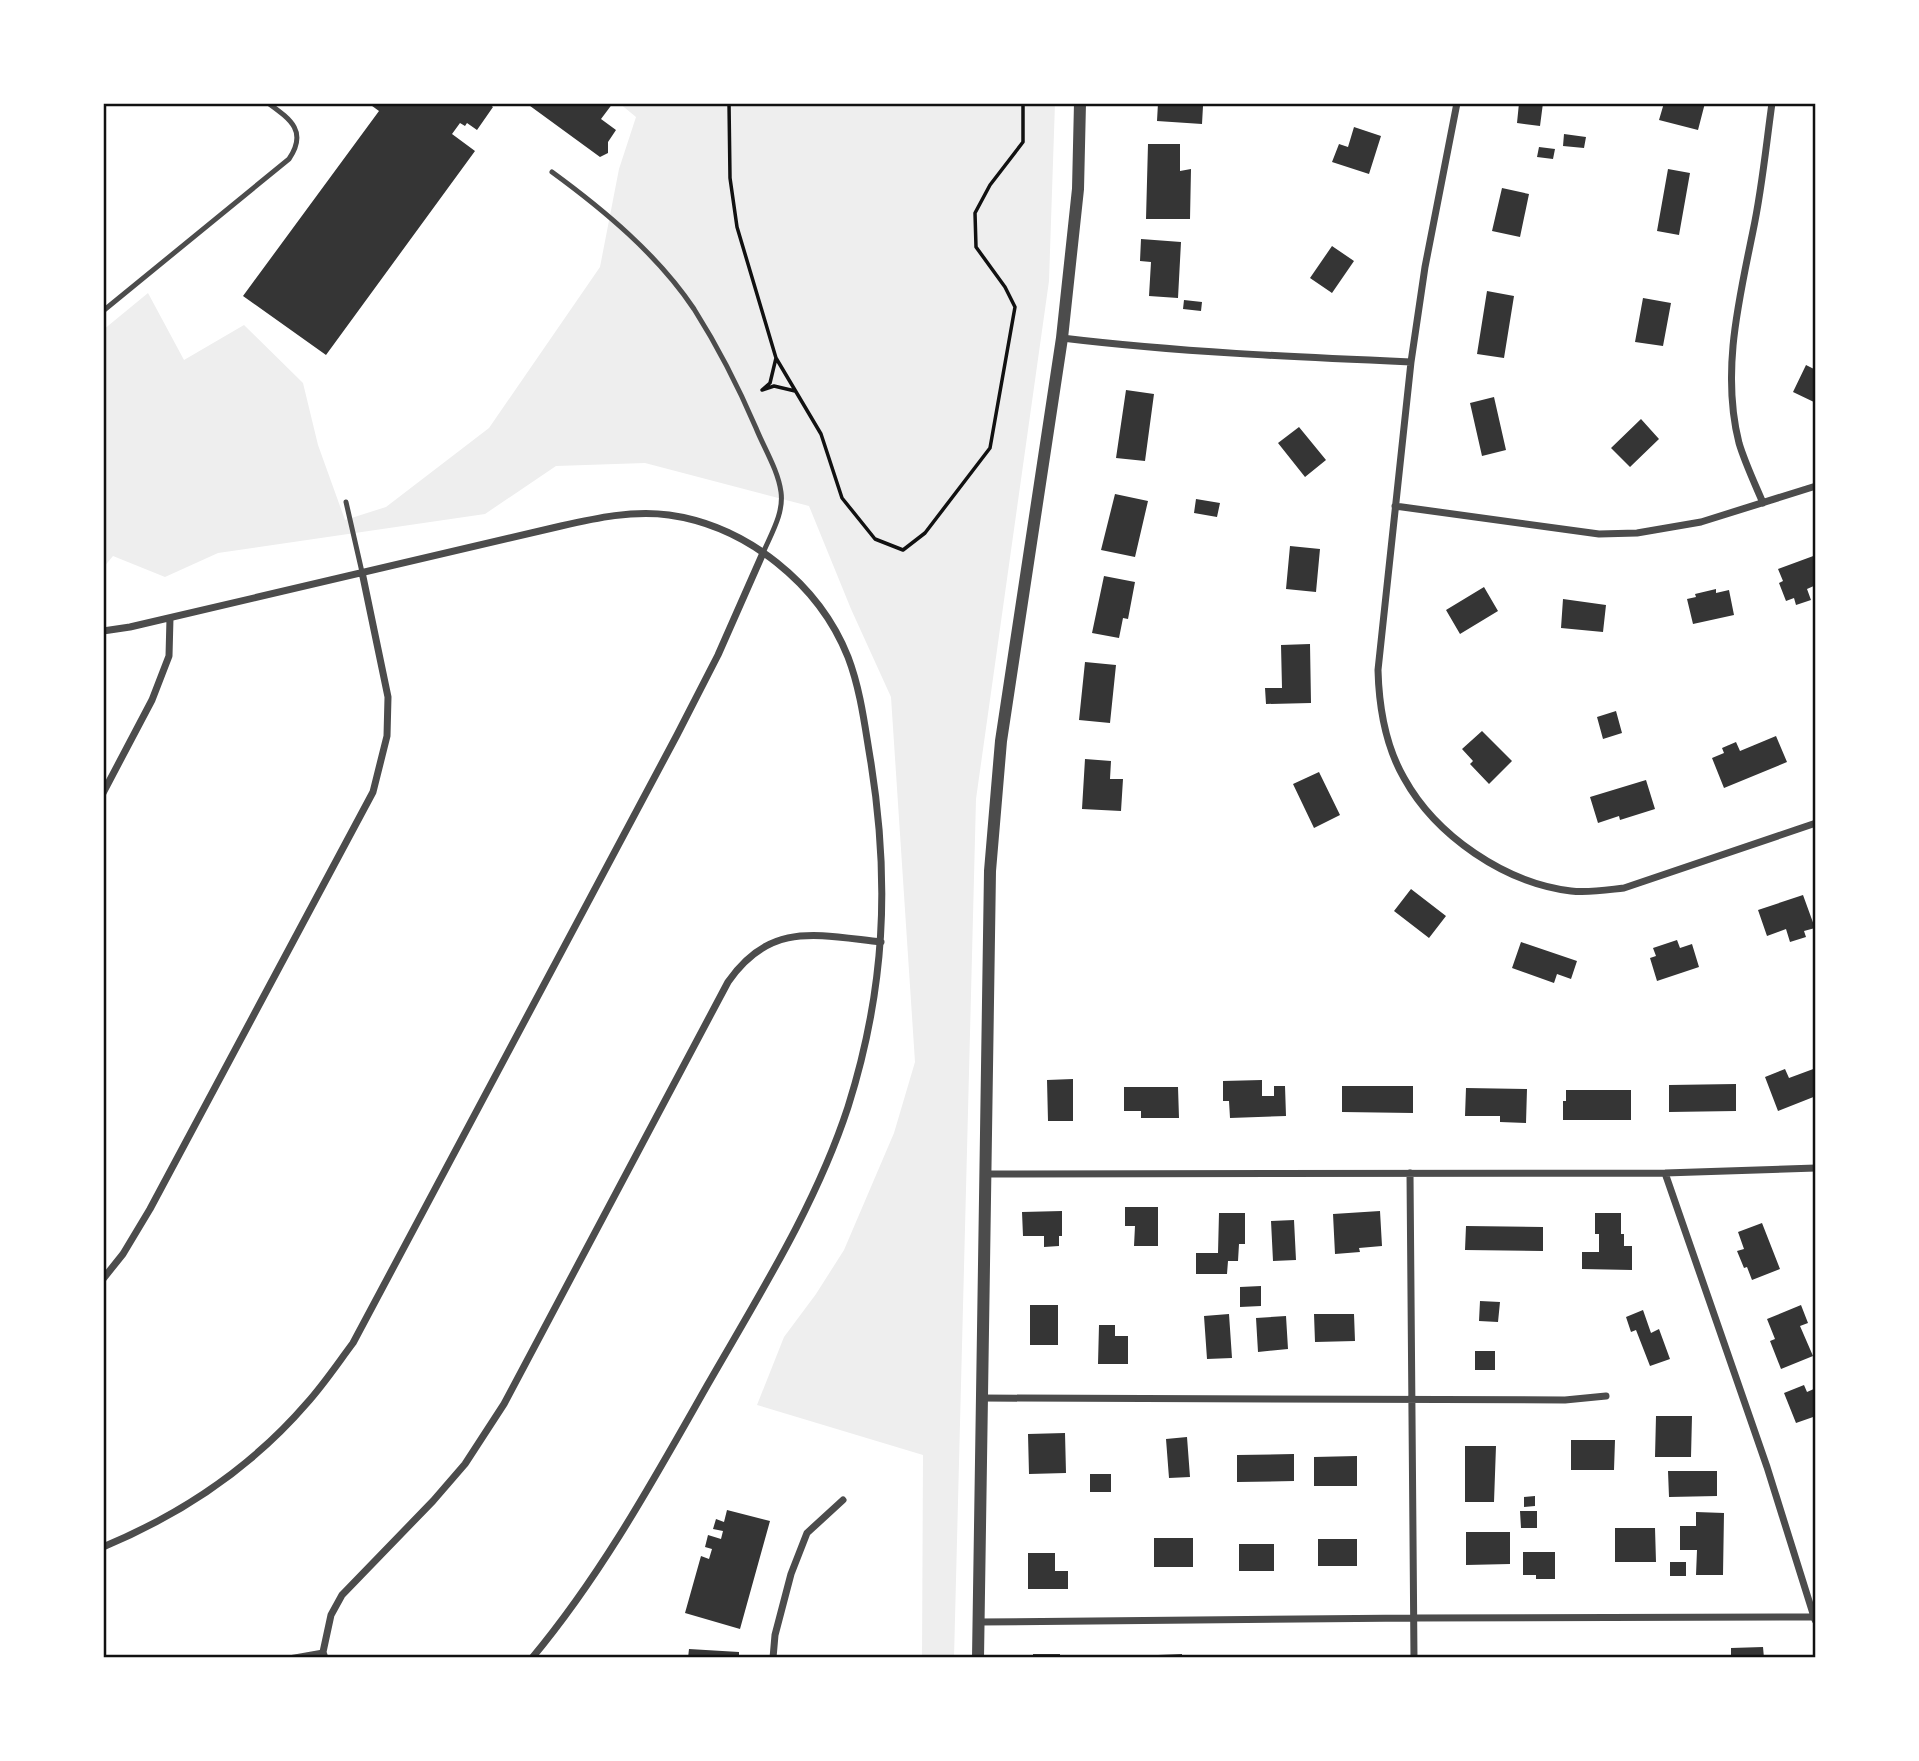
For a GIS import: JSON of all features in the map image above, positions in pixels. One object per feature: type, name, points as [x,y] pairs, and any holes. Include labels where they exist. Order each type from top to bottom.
[{"type":"street","points":[[978,1658],[990,871],[1000,754],[1062,338],[1077,188],[1080,103]]},
{"type":"street","points":[[1457,103],[1425,267],[1411,362],[1378,670],[1383,721],[1403,777],[1420,803],[1456,839],[1490,862],[1547,887],[1573,891],[1598,892],[1636,884],[1816,823]]},
{"type":"street","points":[[1763,503],[1740,443],[1733,401],[1732,363],[1741,289],[1754,229],[1772,103]]},
{"type":"street","points":[[1062,338],[1135,347],[1411,362]]},
{"type":"street","points":[[1395,506],[1599,534],[1637,533],[1676,528],[1816,486]]},
{"type":"street","points":[[103,631],[170,618],[561,526],[623,515],[668,515],[712,526],[736,536],[763,553],[802,586],[827,616],[843,645],[863,711],[882,842],[878,977],[847,1108],[828,1159],[798,1223],[617,1541],[532,1658]]},
{"type":"street","points":[[103,1547],[167,1517],[226,1480],[256,1455],[300,1411],[353,1343],[677,735],[718,655],[763,553]]},
{"type":"street","points":[[103,1279],[123,1254],[150,1209],[373,792],[387,736],[388,697],[362,572]]},
{"type":"street","points":[[103,793],[152,700],[169,656],[170,618]]},
{"type":"street","points":[[324,1655],[331,1615],[342,1595],[465,1464],[504,1404],[727,982],[738,967],[749,956],[767,945],[790,936],[810,934],[881,942]]},
{"type":"street","points":[[986,1174],[1665,1173],[1816,1168]]},
{"type":"street","points":[[1410,1173],[1414,1658]]},
{"type":"street","points":[[978,1622],[1414,1618],[1815,1619],[1768,1467],[1665,1173]]},
{"type":"street","points":[[981,1398],[1565,1399],[1606,1396]]},
{"type":"street","points":[[773,1658],[775,1635],[807,1532],[843,1500]]},
{"type":"lane","points":[[103,311],[289,159],[297,148],[298,135],[293,123],[268,103]]},
{"type":"lane","points":[[552,172],[606,214],[661,269],[692,307],[719,351],[743,397],[781,493],[780,510],[763,553]]},
{"type":"lane","points":[[346,502],[362,572]]},
{"type":"lane","points":[[289,1658],[324,1655]]},
{"type":"path","points":[[729,103],[730,178],[737,227],[776,358],[821,434],[842,498],[875,539],[903,550],[925,534],[990,448],[1015,307],[1005,287],[976,247],[975,213],[990,185],[1023,142],[1023,103]]},
{"type":"path","points":[[776,358],[770,383],[762,390],[774,386],[795,391]]},
{"type":"shaded area","points":[[619,103],[1055,103],[1049,281],[976,799],[954,1658],[922,1658],[923,1455],[757,1405],[784,1337],[844,1250],[894,1133],[915,1062],[891,697],[809,506],[645,463],[556,466],[485,514],[218,553],[165,577],[113,556],[103,568],[103,330],[148,293],[184,360],[244,325],[303,383],[318,445],[345,520],[386,507],[489,428],[600,267],[619,169],[636,117]]},
{"type":"building","points":[[368,103],[488,103],[493,107],[477,130],[467,123],[465,126],[460,123],[452,134],[475,151],[326,355],[243,296],[379,111]]},
{"type":"building","points":[[526,103],[613,103],[601,119],[616,130],[608,142],[608,153],[600,157]]},
{"type":"building","points":[[1158,103],[1203,106],[1202,124],[1157,121]]},
{"type":"building","points":[[1519,103],[1543,103],[1540,126],[1517,123]]},
{"type":"building","points":[[1664,103],[1705,103],[1698,130],[1659,120]]},
{"type":"building","points":[[1354,127],[1381,136],[1369,174],[1332,162],[1339,144],[1348,147]]},
{"type":"building","points":[[1564,134],[1586,137],[1584,148],[1563,146]]},
{"type":"building","points":[[1148,144],[1180,144],[1180,171],[1191,169],[1190,219],[1146,219]]},
{"type":"building","points":[[1539,147],[1555,149],[1553,159],[1537,157]]},
{"type":"building","points":[[1668,169],[1690,173],[1679,235],[1657,231]]},
{"type":"building","points":[[1502,188],[1529,194],[1520,237],[1492,231]]},
{"type":"building","points":[[1141,239],[1181,242],[1178,298],[1149,296],[1151,262],[1140,261]]},
{"type":"building","points":[[1332,246],[1354,261],[1332,293],[1310,278]]},
{"type":"building","points":[[1487,291],[1514,296],[1504,358],[1477,354]]},
{"type":"building","points":[[1643,298],[1671,303],[1663,346],[1635,342]]},
{"type":"building","points":[[1184,300],[1202,302],[1201,311],[1183,309]]},
{"type":"building","points":[[1806,365],[1816,370],[1816,403],[1793,392]]},
{"type":"building","points":[[1126,390],[1154,394],[1145,461],[1116,458]]},
{"type":"building","points":[[1494,397],[1506,450],[1482,456],[1470,403]]},
{"type":"building","points":[[1641,419],[1659,439],[1630,467],[1611,448]]},
{"type":"building","points":[[1299,427],[1326,460],[1305,477],[1278,443]]},
{"type":"building","points":[[1115,494],[1148,501],[1135,557],[1101,550]]},
{"type":"building","points":[[1196,499],[1220,503],[1217,517],[1194,513]]},
{"type":"building","points":[[1290,546],[1320,549],[1316,592],[1286,589]]},
{"type":"building","points":[[1816,555],[1816,585],[1807,589],[1811,600],[1796,605],[1794,598],[1786,601],[1779,583],[1783,581],[1778,569]]},
{"type":"building","points":[[1104,576],[1135,582],[1128,619],[1123,618],[1119,638],[1092,633]]},
{"type":"building","points":[[1484,587],[1498,611],[1460,634],[1446,610]]},
{"type":"building","points":[[1716,589],[1716,593],[1729,590],[1734,615],[1693,624],[1687,599],[1696,597],[1695,594]]},
{"type":"building","points":[[1563,599],[1606,605],[1603,632],[1561,628]]},
{"type":"building","points":[[1310,644],[1311,703],[1266,704],[1265,688],[1282,688],[1281,645]]},
{"type":"building","points":[[1085,662],[1116,665],[1110,723],[1079,720]]},
{"type":"building","points":[[1616,711],[1622,733],[1603,739],[1597,717]]},
{"type":"building","points":[[1482,731],[1512,761],[1489,784],[1470,764],[1473,761],[1462,749]]},
{"type":"building","points":[[1776,736],[1787,762],[1724,788],[1712,758],[1724,753],[1722,748],[1736,742],[1740,751]]},
{"type":"building","points":[[1085,759],[1111,761],[1110,779],[1123,779],[1121,811],[1082,809]]},
{"type":"building","points":[[1319,772],[1340,815],[1314,828],[1293,784]]},
{"type":"building","points":[[1646,780],[1655,809],[1620,820],[1619,816],[1598,823],[1590,797]]},
{"type":"building","points":[[1411,889],[1446,916],[1429,938],[1394,911]]},
{"type":"building","points":[[1803,895],[1815,928],[1804,931],[1806,937],[1790,942],[1786,929],[1767,936],[1758,910]]},
{"type":"building","points":[[1677,940],[1680,948],[1692,944],[1699,967],[1657,981],[1650,958],[1656,956],[1653,948]]},
{"type":"building","points":[[1521,942],[1577,961],[1571,979],[1557,974],[1554,983],[1512,968]]},
{"type":"building","points":[[1816,1068],[1816,1096],[1778,1111],[1765,1077],[1785,1069],[1789,1078]]},
{"type":"building","points":[[1073,1079],[1073,1121],[1048,1121],[1047,1080]]},
{"type":"building","points":[[1262,1080],[1262,1096],[1274,1096],[1274,1086],[1285,1086],[1286,1116],[1230,1118],[1229,1101],[1223,1101],[1223,1081]]},
{"type":"building","points":[[1736,1084],[1736,1111],[1669,1112],[1669,1085]]},
{"type":"building","points":[[1342,1086],[1413,1086],[1413,1113],[1342,1112]]},
{"type":"building","points":[[1124,1087],[1178,1087],[1179,1118],[1141,1118],[1141,1111],[1124,1111]]},
{"type":"building","points":[[1466,1088],[1527,1089],[1526,1123],[1500,1122],[1500,1116],[1465,1116]]},
{"type":"building","points":[[1566,1090],[1631,1090],[1631,1120],[1563,1120]]},
{"type":"building","points":[[1125,1207],[1158,1207],[1158,1246],[1134,1246],[1135,1226],[1125,1226]]},
{"type":"building","points":[[1062,1211],[1062,1236],[1059,1236],[1059,1246],[1044,1247],[1044,1236],[1023,1236],[1022,1212]]},
{"type":"building","points":[[1380,1211],[1382,1246],[1359,1248],[1360,1252],[1335,1254],[1333,1214]]},
{"type":"building","points":[[1219,1213],[1245,1213],[1245,1244],[1239,1244],[1238,1261],[1228,1261],[1227,1274],[1196,1274],[1196,1253],[1218,1253]]},
{"type":"building","points":[[1595,1213],[1621,1213],[1624,1246],[1632,1246],[1632,1270],[1582,1269],[1582,1252],[1599,1252],[1599,1234],[1595,1234]]},
{"type":"building","points":[[1294,1220],[1296,1260],[1273,1261],[1271,1221]]},
{"type":"building","points":[[1762,1223],[1780,1269],[1752,1280],[1737,1251],[1744,1249],[1738,1232]]},
{"type":"building","points":[[1466,1226],[1543,1227],[1543,1251],[1465,1250]]},
{"type":"building","points":[[1261,1286],[1261,1306],[1240,1307],[1240,1287]]},
{"type":"building","points":[[1480,1301],[1500,1302],[1498,1322],[1479,1321]]},
{"type":"building","points":[[1030,1305],[1058,1305],[1058,1345],[1030,1345]]},
{"type":"building","points":[[1801,1305],[1808,1323],[1800,1326],[1813,1356],[1781,1369],[1770,1341],[1775,1339],[1767,1319]]},
{"type":"building","points":[[1643,1310],[1651,1333],[1659,1329],[1670,1359],[1650,1366],[1636,1330],[1631,1332],[1626,1317]]},
{"type":"building","points":[[1229,1314],[1232,1358],[1207,1359],[1204,1316]]},
{"type":"building","points":[[1314,1314],[1354,1314],[1355,1341],[1315,1342]]},
{"type":"building","points":[[1286,1316],[1288,1349],[1258,1352],[1256,1318]]},
{"type":"building","points":[[1099,1325],[1115,1325],[1115,1336],[1128,1336],[1128,1364],[1098,1364]]},
{"type":"building","points":[[1475,1351],[1495,1351],[1495,1370],[1475,1370]]},
{"type":"building","points":[[1804,1385],[1807,1392],[1816,1388],[1816,1416],[1796,1423],[1784,1393]]},
{"type":"building","points":[[1656,1416],[1692,1416],[1691,1457],[1655,1457]]},
{"type":"building","points":[[1065,1433],[1066,1473],[1029,1474],[1028,1434]]},
{"type":"building","points":[[1187,1437],[1190,1477],[1169,1478],[1166,1439]]},
{"type":"building","points":[[1571,1440],[1615,1440],[1614,1470],[1571,1470]]},
{"type":"building","points":[[1465,1446],[1496,1446],[1494,1502],[1465,1502]]},
{"type":"building","points":[[1294,1454],[1294,1481],[1237,1482],[1237,1455]]},
{"type":"building","points":[[1357,1456],[1357,1486],[1314,1486],[1314,1457]]},
{"type":"building","points":[[1668,1471],[1717,1471],[1717,1496],[1669,1497]]},
{"type":"building","points":[[1090,1474],[1111,1474],[1111,1492],[1090,1492]]},
{"type":"building","points":[[1535,1496],[1535,1506],[1524,1507],[1524,1497]]},
{"type":"building","points":[[727,1510],[770,1521],[740,1629],[685,1613],[701,1556],[709,1559],[712,1549],[705,1547],[708,1535],[721,1539],[723,1531],[713,1529],[716,1519],[724,1522]]},
{"type":"building","points":[[1520,1511],[1537,1511],[1537,1528],[1521,1528]]},
{"type":"building","points":[[1696,1512],[1724,1513],[1723,1575],[1696,1575],[1697,1550],[1680,1550],[1680,1526],[1696,1526]]},
{"type":"building","points":[[1615,1528],[1655,1528],[1656,1562],[1615,1562]]},
{"type":"building","points":[[1466,1532],[1510,1532],[1510,1564],[1466,1565]]},
{"type":"building","points":[[1154,1538],[1193,1538],[1193,1567],[1154,1567]]},
{"type":"building","points":[[1318,1539],[1357,1539],[1357,1566],[1318,1566]]},
{"type":"building","points":[[1239,1544],[1274,1544],[1274,1571],[1239,1571]]},
{"type":"building","points":[[1523,1552],[1555,1552],[1555,1579],[1536,1579],[1536,1575],[1523,1575]]},
{"type":"building","points":[[1028,1553],[1055,1553],[1055,1571],[1068,1571],[1068,1589],[1028,1589]]},
{"type":"building","points":[[1670,1562],[1686,1562],[1686,1576],[1670,1576]]},
{"type":"building","points":[[1763,1647],[1764,1658],[1731,1658],[1731,1648]]},
{"type":"building","points":[[689,1649],[739,1652],[739,1658],[688,1658]]},
{"type":"building","points":[[1033,1654],[1060,1654],[1060,1658],[1033,1658]]},
{"type":"building","points":[[1182,1654],[1182,1658],[1158,1658],[1158,1655]]}]
